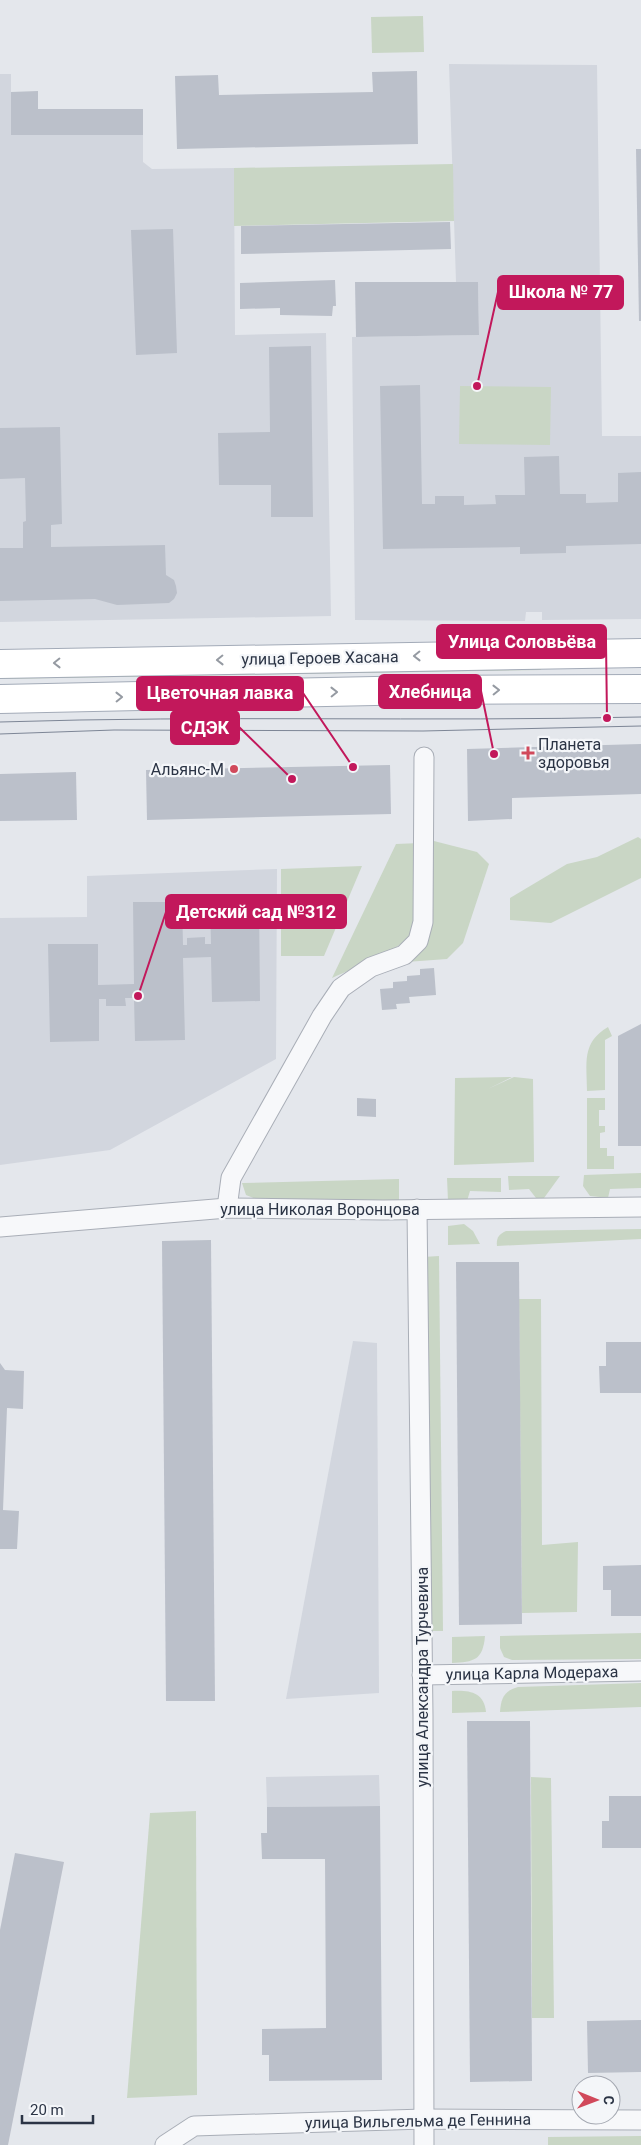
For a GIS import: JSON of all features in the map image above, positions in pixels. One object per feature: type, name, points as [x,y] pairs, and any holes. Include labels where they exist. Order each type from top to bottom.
[{"type":"main road","name":"улица Героев Хасана","points":[[0,664],[641,653]]},
{"type":"main road","points":[[0,699],[424,690],[641,689]]},
{"type":"street","points":[[227,1208],[231,1178],[322,1016],[341,988],[371,967],[404,955],[418,941],[423,922],[424,757]]},
{"type":"street","name":"улица Николая Воронцова","points":[[0,1227],[227,1208],[641,1207]]},
{"type":"street","name":"улица Александра Турчевича","points":[[417,1209],[422,1675],[424,2145]]},
{"type":"street","name":"улица Карла Модераха","points":[[422,1675],[641,1671]]},
{"type":"street","name":"улица Вильгельма де Геннина","points":[[165,2145],[194,2126],[424,2119],[641,2120]]},
{"type":"shaded area","points":[[449,64],[597,65],[602,436],[641,436],[641,619],[542,620],[542,612],[526,612],[525,621],[355,620],[352,337],[479,335],[478,282],[456,282]]},
{"type":"shaded area","points":[[0,74],[11,74],[11,135],[143,135],[143,162],[152,169],[234,168],[235,335],[326,333],[331,616],[0,622]]},
{"type":"shaded area","points":[[277,869],[276,1059],[110,1150],[0,1165],[0,918],[87,917],[87,876]]},
{"type":"shaded area","points":[[353,1341],[377,1343],[379,1693],[286,1699]]},
{"type":"shaded area","points":[[379,1775],[380,1806],[267,1807],[266,1777]]},
{"type":"green space","points":[[423,16],[424,52],[372,53],[371,17]]},
{"type":"green space","points":[[453,164],[454,221],[234,226],[234,168]]},
{"type":"green space","points":[[460,386],[551,387],[550,445],[459,444]]},
{"type":"green space","points":[[541,663],[541,670],[0,679],[0,672]]},
{"type":"green space","points":[[638,837],[641,839],[641,878],[551,923],[510,920],[510,898],[567,864],[597,857]]},
{"type":"green space","points":[[430,840],[477,852],[489,864],[463,943],[447,959],[406,962]]},
{"type":"green space","points":[[420,843],[419,900],[416,927],[410,936],[390,951],[332,978],[396,844]]},
{"type":"green space","points":[[362,866],[324,956],[281,956],[281,869]]},
{"type":"green space","points":[[608,1027],[612,1036],[605,1040],[605,1090],[587,1091],[587,1054],[589,1047],[599,1033]]},
{"type":"green space","points":[[512,1077],[488,1089],[514,1077],[533,1079],[534,1162],[454,1165],[455,1078]]},
{"type":"green space","points":[[587,1098],[605,1098],[605,1110],[599,1110],[599,1126],[605,1126],[605,1132],[600,1133],[600,1148],[607,1148],[607,1156],[614,1156],[614,1169],[587,1169]]},
{"type":"green space","points":[[641,1173],[641,1188],[610,1189],[608,1198],[590,1196],[583,1186],[584,1175]]},
{"type":"green space","points":[[508,1176],[560,1176],[544,1198],[536,1198],[529,1189],[509,1190]]},
{"type":"green space","points":[[447,1178],[501,1178],[501,1192],[470,1191],[467,1201],[448,1201]]},
{"type":"green space","points":[[399,1179],[399,1201],[256,1199],[246,1195],[242,1183]]},
{"type":"green space","points":[[464,1224],[473,1231],[480,1244],[448,1245],[448,1226]]},
{"type":"green space","points":[[641,1229],[641,1239],[497,1246],[498,1237],[506,1231]]},
{"type":"green space","points":[[439,1256],[443,1631],[427,1631],[423,1257]]},
{"type":"green space","points":[[519,1299],[541,1299],[542,1545],[578,1542],[577,1612],[522,1613]]},
{"type":"green space","points":[[641,1633],[641,1659],[512,1660],[504,1657],[500,1648],[500,1636]]},
{"type":"green space","points":[[485,1636],[482,1650],[476,1658],[466,1662],[452,1663],[452,1637]]},
{"type":"green space","points":[[641,1683],[641,1707],[500,1712],[501,1703],[506,1693],[518,1687]]},
{"type":"green space","points":[[452,1691],[470,1692],[479,1696],[485,1705],[486,1712],[452,1713]]},
{"type":"green space","points":[[531,1777],[551,1778],[554,2018],[532,2018]]},
{"type":"green space","points":[[196,1811],[197,2095],[127,2098],[150,1813]]},
{"type":"green space","points":[[641,2136],[641,2145],[548,2145],[548,2137]]},
{"type":"building","points":[[417,71],[418,144],[177,149],[175,76],[218,75],[219,95],[373,92],[372,72]]},
{"type":"building","points":[[38,91],[38,109],[143,109],[143,135],[11,135],[11,92]]},
{"type":"building","points":[[636,149],[641,149],[641,321],[639,321]]},
{"type":"building","points":[[450,222],[451,249],[241,254],[241,226]]},
{"type":"building","points":[[173,229],[177,353],[136,355],[131,230]]},
{"type":"building","points":[[335,280],[336,306],[333,306],[332,316],[280,315],[280,308],[240,309],[240,283]]},
{"type":"building","points":[[355,282],[478,282],[479,335],[356,337]]},
{"type":"building","points":[[311,346],[313,517],[271,517],[271,485],[219,485],[218,433],[270,432],[269,347]]},
{"type":"building","points":[[420,385],[422,504],[435,504],[435,496],[464,496],[464,505],[496,504],[495,495],[525,495],[524,457],[559,456],[560,494],[586,494],[586,503],[618,502],[618,473],[641,472],[641,544],[566,546],[566,553],[520,554],[520,547],[383,549],[380,386]]},
{"type":"building","points":[[60,427],[62,524],[51,525],[51,547],[165,545],[166,575],[174,580],[177,593],[169,603],[117,605],[95,599],[0,601],[0,548],[23,548],[23,522],[26,521],[25,478],[0,479],[0,428]]},
{"type":"building","points":[[641,744],[641,794],[512,798],[512,819],[468,821],[467,749]]},
{"type":"building","points":[[390,765],[391,814],[147,820],[146,770]]},
{"type":"building","points":[[76,772],[77,820],[0,821],[0,774]]},
{"type":"building","points":[[259,901],[260,1001],[212,1002],[211,957],[183,958],[185,1040],[135,1041],[134,998],[125,998],[126,1006],[106,1006],[106,999],[99,999],[99,1041],[50,1042],[48,944],[98,944],[98,985],[134,984],[133,902],[182,902],[183,945],[187,945],[187,938],[205,937],[205,944],[211,944],[210,902]]},
{"type":"building","points":[[434,968],[436,995],[409,997],[410,1003],[396,1004],[397,1009],[382,1010],[380,989],[393,988],[393,982],[407,981],[407,976],[420,975],[420,969]]},
{"type":"building","points":[[641,1024],[641,1146],[618,1146],[618,1036]]},
{"type":"building","points":[[357,1098],[376,1099],[376,1117],[357,1116]]},
{"type":"building","points":[[211,1240],[215,1701],[166,1701],[162,1241]]},
{"type":"building","points":[[456,1262],[519,1262],[522,1624],[459,1625]]},
{"type":"building","points":[[606,1342],[641,1342],[641,1393],[600,1393],[599,1366],[606,1366]]},
{"type":"building","points":[[0,1363],[5,1370],[24,1371],[23,1409],[7,1408],[3,1510],[19,1511],[17,1549],[0,1549]]},
{"type":"building","points":[[641,1565],[641,1616],[611,1616],[611,1590],[603,1590],[603,1566]]},
{"type":"building","points":[[467,1721],[530,1721],[532,2081],[470,2082]]},
{"type":"building","points":[[609,1796],[641,1796],[641,1848],[602,1848],[602,1821],[609,1821]]},
{"type":"building","points":[[380,1806],[382,2080],[269,2081],[269,2055],[262,2055],[262,2029],[326,2028],[325,1859],[262,1859],[261,1833],[267,1833],[267,1807]]},
{"type":"building","points":[[15,1853],[64,1862],[8,2145],[0,2145],[0,1930]]},
{"type":"building","points":[[641,2020],[641,2072],[588,2073],[587,2021]]},
{"type":"tram line","points":[[0,722],[160,719],[641,717]]},
{"type":"tram line","points":[[0,734],[114,730],[423,731],[641,726]]},
{"type":"place","name":"Школа № 77","points":[[477,386]]},
{"type":"place","name":"Улица Соловьёва","points":[[607,718]]},
{"type":"place","name":"Планета здоровья","points":[[528,753]]},
{"type":"place","name":"Хлебница","points":[[494,754]]},
{"type":"place","name":"Цветочная лавка","points":[[353,767]]},
{"type":"place","name":"Альянс-М","points":[[234,769]]},
{"type":"place","name":"СДЭК","points":[[292,779]]},
{"type":"place","name":"Детский сад №312","points":[[138,996]]}]
